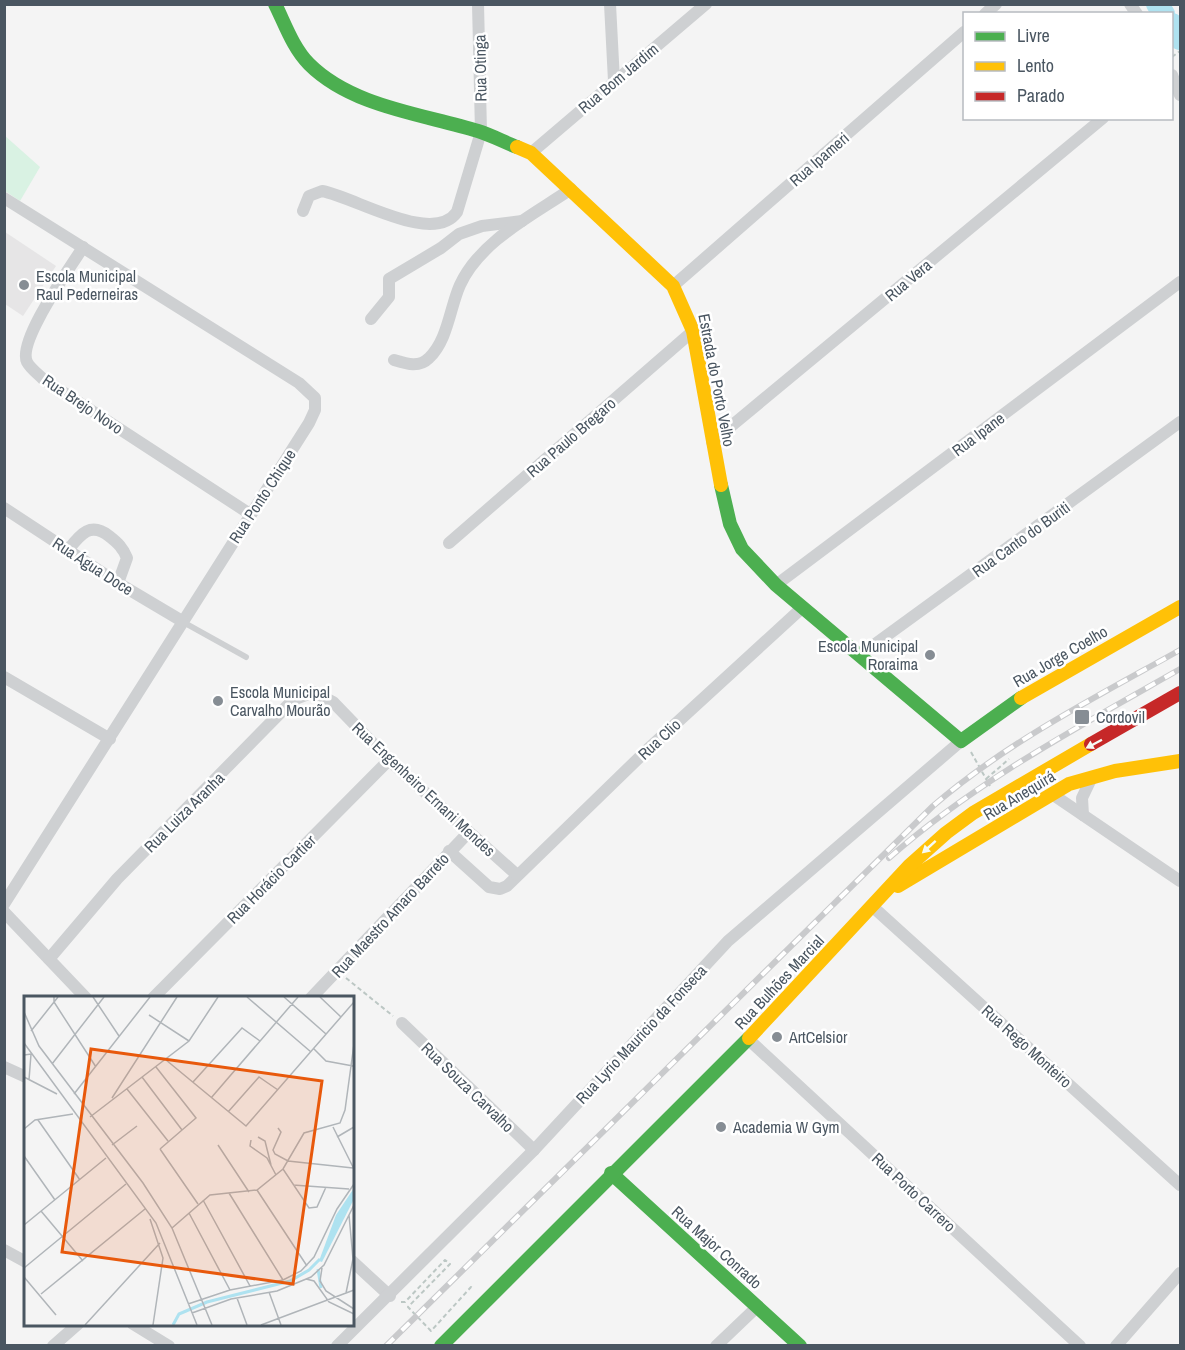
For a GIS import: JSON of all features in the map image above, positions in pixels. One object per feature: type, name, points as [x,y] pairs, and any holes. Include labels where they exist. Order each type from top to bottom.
[{"type":"street","name":"Estrada do Porto Velho","points":[[275,4],[295,45],[308,63],[344,89],[427,118],[481,132],[531,153],[673,286],[688,315],[693,331],[712,442],[730,524],[742,549],[776,585],[964,744]]},
{"type":"street","name":"Rua Otinga","points":[[303,211],[309,196],[322,191],[420,224],[442,224],[457,212],[481,132],[478,4]]},
{"type":"street","points":[[610,4],[614,81]]},
{"type":"street","name":"Rua Bom Jardim","points":[[531,153],[705,4]]},
{"type":"street","name":"Rua Ipameri","points":[[673,286],[963,33]]},
{"type":"street","points":[[1173,78],[1180,95]]},
{"type":"street","name":"Rua Vera","points":[[712,442],[1101,120]]},
{"type":"street","points":[[394,360],[412,365],[430,357],[450,318],[460,284],[488,248],[571,189]]},
{"type":"street","name":"Rua Ponto Chique","points":[[4,198],[307,388],[315,398],[315,410],[309,423],[4,904]]},
{"type":"street","points":[[371,320],[388,297],[389,279],[441,248],[459,234],[482,226],[526,220]]},
{"type":"street","name":"Rua Brejo Novo","points":[[83,247],[33,329],[26,345],[27,362],[43,379],[250,514]]},
{"type":"street","name":"Rua Ipane","points":[[776,585],[1180,282]]},
{"type":"street","name":"Rua Paulo Bregaro","points":[[449,543],[693,331]]},
{"type":"street","name":"Rua Canto do Buriti","points":[[860,655],[1108,477],[1180,422]]},
{"type":"street","name":"Rua Água Doce","points":[[4,508],[118,583],[182,621]]},
{"type":"street","points":[[68,550],[82,533],[89,529],[102,530],[123,548],[127,558],[118,583]]},
{"type":"street","name":"Rua Jorge Coelho","points":[[964,744],[1002,709],[1051,678],[1180,607]]},
{"type":"street","name":"Rua Clio","points":[[449,851],[493,889],[507,886],[647,750],[803,608]]},
{"type":"street","points":[[4,677],[110,739]]},
{"type":"street","name":"Rua Luiza Aranha","points":[[49,959],[117,879],[293,700],[314,692],[333,702]]},
{"type":"street","name":"Rua Bulhões Marcial","points":[[441,1346],[611,1173],[748,1040],[924,853],[973,813],[1180,693]]},
{"type":"street","name":"Rua Engenheiro Ernani Mendes","points":[[333,702],[389,760],[468,833],[518,875]]},
{"type":"street","name":"Rua Lyrio Mauricio da Fonseca","points":[[338,1346],[534,1150],[728,941],[964,744]]},
{"type":"street","name":"Rua Horácio Cartier","points":[[155,996],[389,760]]},
{"type":"street","name":"Rua Anequirá","points":[[888,891],[926,872],[1069,784],[1092,777],[1180,761]]},
{"type":"street","points":[[1083,815],[1082,798],[1092,777]]},
{"type":"street","points":[[1052,794],[1180,881]]},
{"type":"street","name":"Rua Maestro Amaro Barreto","points":[[313,996],[468,833]]},
{"type":"street","name":"Rua Rego Monteiro","points":[[873,907],[1180,1185]]},
{"type":"street","points":[[4,912],[84,996]]},
{"type":"street","name":"Rua Souza Carvalho","points":[[402,1023],[534,1150]]},
{"type":"street","name":"Rua Porto Carrero","points":[[748,1040],[1080,1346]]},
{"type":"street","points":[[4,1067],[24,1076]]},
{"type":"street","name":"Rua Major Conrado","points":[[611,1173],[801,1346]]},
{"type":"street","points":[[4,1250],[24,1261]]},
{"type":"street","points":[[354,1263],[386,1299]]},
{"type":"street","points":[[1116,1346],[1180,1273]]},
{"type":"street","points":[[716,1346],[758,1306]]},
{"type":"street","points":[[53,1346],[76,1326]]},
{"type":"street","points":[[136,1326],[169,1346]]},
{"type":"lane","points":[[182,621],[246,657]]},
{"type":"path","points":[[964,744],[989,783]]},
{"type":"path","points":[[987,778],[1009,759]]},
{"type":"path","points":[[338,971],[402,1023]]},
{"type":"path","points":[[386,1299],[405,1302],[445,1260],[450,1264],[408,1307],[430,1331]]},
{"type":"shaded area","name":"Escola Municipal Raul Pederneiras","points":[[5,232],[56,266],[23,316],[5,304]]},
{"type":"green space","points":[[4,135],[40,167],[20,201],[5,191]]},
{"type":"waterway","points":[[1157,4],[1163,12]]},
{"type":"waterway","points":[[1173,26],[1180,39]]},
{"type":"railway","points":[[386,1346],[933,806],[991,761],[1022,741],[1084,703],[1180,650]]},
{"type":"railway","points":[[889,858],[922,830],[993,779],[1180,669]]},
{"type":"traffic: fast","points":[[275,4],[303,58],[326,79],[367,100],[488,134],[517,147]]},
{"type":"traffic: fast","points":[[721,485],[730,524],[742,549],[776,585],[961,741],[1021,698]]},
{"type":"traffic: fast","points":[[441,1346],[749,1038]]},
{"type":"traffic: fast","points":[[611,1173],[800,1346]]},
{"type":"traffic: slow","points":[[517,147],[531,153],[673,286],[693,331],[721,485]]},
{"type":"traffic: slow","points":[[1021,698],[1180,607]]},
{"type":"traffic: slow","points":[[749,1038],[909,866],[946,833],[973,813],[1091,744]]},
{"type":"traffic: slow","points":[[898,886],[1069,784],[1115,771],[1180,761]]},
{"type":"traffic: jam","points":[[1091,744],[1180,693]]},
{"type":"place","name":"Escola Municipal Raul Pederneiras","points":[[24,285]]},
{"type":"place","name":"Escola Municipal Roraima","points":[[930,655]]},
{"type":"place","name":"Escola Municipal Carvalho Mourão","points":[[218,701]]},
{"type":"place","name":"Cordovil","points":[[1082,717]]},
{"type":"place","name":"ArtCelsior","points":[[777,1037]]},
{"type":"place","name":"Academia W Gym","points":[[721,1127]]}]
